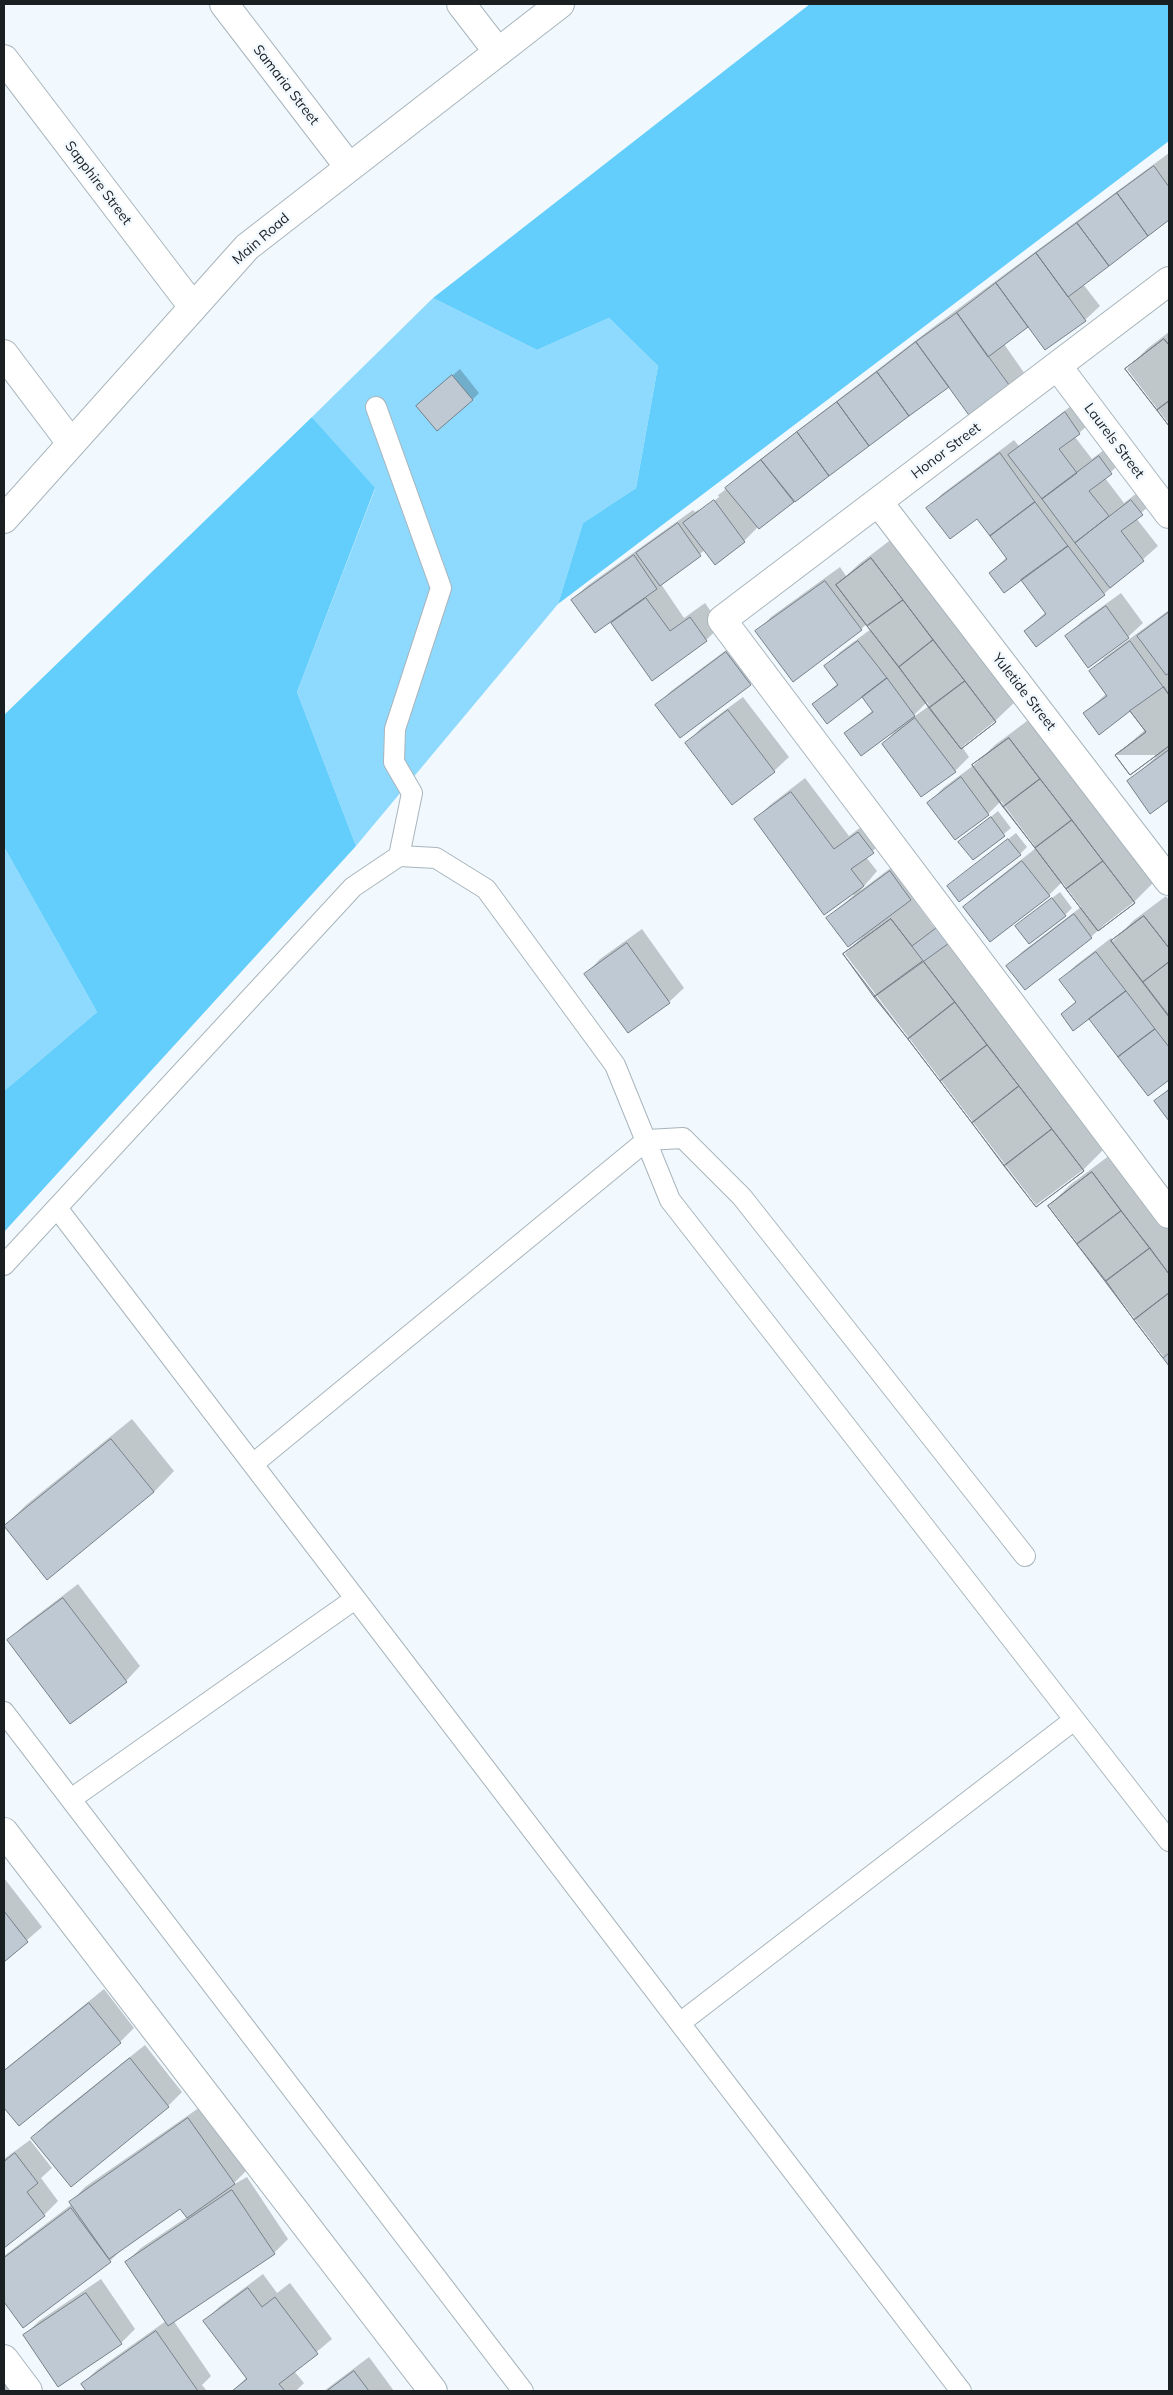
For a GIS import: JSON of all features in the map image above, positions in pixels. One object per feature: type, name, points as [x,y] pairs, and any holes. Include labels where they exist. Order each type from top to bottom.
[{"type":"street","name":"Samaria Street","points":[[224,4],[349,166]]},
{"type":"street","points":[[461,4],[498,52]]},
{"type":"street","name":"Main Road","points":[[4,519],[248,247],[349,166],[560,4]]},
{"type":"street","name":"Sapphire Street","points":[[4,59],[193,307]]},
{"type":"street","name":"Honor Street","points":[[1165,1201],[722,620],[1169,281]]},
{"type":"street","points":[[4,354],[72,443]]},
{"type":"street","name":"Laurels Street","points":[[1058,367],[1169,514]]},
{"type":"street","name":"Yuletide Street","points":[[878,503],[1169,881]]},
{"type":"street","points":[[4,1832],[434,2391]]},
{"type":"street","points":[[4,2359],[28,2391]]},
{"type":"lane","points":[[376,407],[441,588],[395,729],[394,762],[412,793],[399,856]]},
{"type":"lane","points":[[4,1265],[353,886],[399,856],[436,858],[486,890],[615,1065],[670,1200],[1169,1841]]},
{"type":"lane","points":[[253,1464],[647,1140],[683,1138],[742,1197],[1025,1556]]},
{"type":"lane","points":[[56,1208],[961,2391]]},
{"type":"lane","points":[[71,1799],[355,1599]]},
{"type":"lane","points":[[4,1712],[523,2391]]},
{"type":"lane","points":[[680,2023],[1074,1720]]},
{"type":"shaded area","points":[[810,4],[1169,4],[1169,141],[558,604],[583,523],[636,488],[658,366],[609,318],[537,350],[433,298]]},
{"type":"shaded area","points":[[433,298],[537,350],[609,318],[658,366],[636,488],[583,523],[558,604],[356,846],[297,692],[375,489],[312,417]]},
{"type":"shaded area","points":[[312,417],[375,488],[297,692],[356,846],[4,1232],[4,1091],[97,1012],[4,847],[4,715]]},
{"type":"shaded area","points":[[4,847],[97,1012],[4,1091]]},
{"type":"building","points":[[1154,166],[1169,187],[1169,220],[1148,236],[1117,193]]},
{"type":"building","points":[[1117,193],[1148,236],[1109,266],[1077,223]]},
{"type":"building","points":[[1077,223],[1109,266],[1068,297],[1036,253]]},
{"type":"building","points":[[1036,253],[1086,321],[1045,350],[996,283]]},
{"type":"building","points":[[996,283],[1028,327],[988,357],[957,313]]},
{"type":"building","points":[[957,313],[1012,389],[971,418],[916,342]]},
{"type":"building","points":[[1164,339],[1169,345],[1169,401],[1157,410],[1125,369]]},
{"type":"building","points":[[1164,339],[1169,345],[1169,426],[1125,369]]},
{"type":"building","points":[[916,342],[949,387],[909,416],[877,372]]},
{"type":"building","points":[[877,372],[909,416],[869,446],[837,402]]},
{"type":"building","points":[[452,375],[473,400],[437,431],[416,406]]},
{"type":"building","points":[[1169,401],[1169,426],[1157,410]]},
{"type":"building","points":[[837,402],[869,446],[829,476],[797,432]]},
{"type":"building","points":[[1065,412],[1080,434],[1059,449],[1077,473],[1042,499],[1008,455]]},
{"type":"building","points":[[797,432],[829,476],[795,502],[761,460]]},
{"type":"building","points":[[1000,453],[1035,502],[990,536],[977,519],[950,539],[926,508]]},
{"type":"building","points":[[1099,456],[1112,474],[1089,491],[1109,516],[1075,543],[1042,499]]},
{"type":"building","points":[[761,460],[794,502],[759,529],[725,488]]},
{"type":"building","points":[[714,500],[745,542],[715,565],[683,523]]},
{"type":"building","points":[[1131,500],[1143,515],[1121,531],[1144,561],[1110,588],[1075,543]]},
{"type":"building","points":[[1035,502],[1068,546],[1004,593],[989,573],[1007,559],[990,536]]},
{"type":"building","points":[[678,523],[701,556],[660,586],[636,553]]},
{"type":"building","points":[[1068,546],[1105,595],[1036,647],[1024,631],[1046,614],[1021,580]]},
{"type":"building","points":[[634,555],[657,589],[595,633],[571,600]]},
{"type":"building","points":[[871,558],[903,600],[867,626],[836,585]]},
{"type":"building","points":[[871,558],[996,722],[961,749],[836,585]]},
{"type":"building","points":[[825,581],[862,630],[793,682],[755,631]]},
{"type":"building","points":[[646,598],[670,631],[690,617],[707,641],[652,681],[611,623]]},
{"type":"building","points":[[903,600],[933,640],[899,667],[867,626]]},
{"type":"building","points":[[1106,606],[1129,638],[1088,668],[1065,636]]},
{"type":"building","points":[[1169,612],[1169,673],[1166,675],[1137,636]]},
{"type":"building","points":[[933,640],[965,681],[929,708],[899,667]]},
{"type":"building","points":[[858,641],[887,678],[827,724],[812,704],[838,685],[824,666]]},
{"type":"building","points":[[1130,641],[1169,695],[1169,746],[1130,775],[1115,755],[1146,732],[1130,711],[1099,735],[1083,713],[1107,696],[1089,671]]},
{"type":"building","points":[[726,652],[751,685],[680,738],[655,705]]},
{"type":"building","points":[[887,678],[915,716],[861,756],[844,733],[873,712],[862,697]]},
{"type":"building","points":[[965,681],[996,722],[961,749],[929,708]]},
{"type":"building","points":[[1164,687],[1169,695],[1169,746],[1130,775],[1115,755],[1146,732],[1130,711]]},
{"type":"building","points":[[728,710],[775,772],[732,805],[685,743]]},
{"type":"building","points":[[915,718],[956,772],[921,797],[882,744]]},
{"type":"building","points":[[1009,738],[1040,779],[1003,807],[972,765]]},
{"type":"building","points":[[1009,738],[1135,903],[1098,931],[972,765]]},
{"type":"building","points":[[1169,750],[1169,800],[1150,814],[1127,781]]},
{"type":"building","points":[[961,777],[989,815],[955,840],[927,803]]},
{"type":"building","points":[[1040,779],[1072,820],[1035,848],[1003,807]]},
{"type":"building","points":[[791,792],[834,849],[858,832],[874,853],[851,869],[864,886],[824,915],[754,819]]},
{"type":"building","points":[[991,817],[1005,836],[973,860],[958,842]]},
{"type":"building","points":[[1072,820],[1103,861],[1066,889],[1035,848]]},
{"type":"building","points":[[1008,839],[1021,855],[959,902],[947,886]]},
{"type":"building","points":[[1022,861],[1050,896],[990,942],[963,907]]},
{"type":"building","points":[[1103,861],[1135,903],[1098,931],[1066,889]]},
{"type":"building","points":[[890,871],[911,900],[848,947],[826,918]]},
{"type":"building","points":[[1052,898],[1066,916],[1029,944],[1015,926]]},
{"type":"building","points":[[1074,914],[1092,938],[1025,990],[1006,966]]},
{"type":"building","points":[[1144,916],[1169,948],[1169,962],[1143,982],[1111,941]]},
{"type":"building","points":[[1144,916],[1169,948],[1169,1017],[1111,941]]},
{"type":"building","points":[[891,919],[912,946],[940,925],[952,941],[874,997],[843,954]]},
{"type":"building","points":[[891,919],[1084,1171],[1036,1207],[843,954]]},
{"type":"building","points":[[627,943],[670,1003],[628,1033],[584,974]]},
{"type":"building","points":[[1096,952],[1126,991],[1073,1031],[1061,1014],[1076,1002],[1059,980]]},
{"type":"building","points":[[923,961],[955,1002],[908,1039],[874,997]]},
{"type":"building","points":[[1169,962],[1169,1016],[1143,982]]},
{"type":"building","points":[[1126,991],[1155,1029],[1118,1057],[1089,1019]]},
{"type":"building","points":[[955,1002],[987,1045],[940,1081],[908,1039]]},
{"type":"building","points":[[1155,1029],[1169,1047],[1169,1080],[1148,1096],[1118,1057]]},
{"type":"building","points":[[987,1045],[1019,1086],[972,1123],[940,1081]]},
{"type":"building","points":[[1019,1086],[1052,1129],[1004,1166],[972,1123]]},
{"type":"building","points":[[1169,1090],[1169,1121],[1154,1101]]},
{"type":"building","points":[[1052,1129],[1084,1171],[1036,1207],[1004,1166]]},
{"type":"building","points":[[1092,1172],[1121,1211],[1077,1244],[1048,1206]]},
{"type":"building","points":[[1092,1172],[1169,1274],[1169,1366],[1048,1206]]},
{"type":"building","points":[[1121,1211],[1150,1248],[1106,1281],[1077,1244]]},
{"type":"building","points":[[1150,1248],[1169,1274],[1169,1293],[1134,1320],[1106,1281]]},
{"type":"building","points":[[1169,1293],[1169,1353],[1163,1358],[1134,1320]]},
{"type":"building","points":[[111,1439],[154,1492],[47,1580],[4,1526]]},
{"type":"building","points":[[63,1598],[127,1682],[70,1724],[7,1640]]},
{"type":"building","points":[[4,1911],[28,1942],[4,1962]]},
{"type":"building","points":[[89,2003],[121,2043],[19,2126],[4,2108],[4,2071]]},
{"type":"building","points":[[130,2058],[169,2107],[71,2187],[31,2138]]},
{"type":"building","points":[[188,2118],[235,2184],[187,2218],[180,2209],[109,2259],[69,2202]]},
{"type":"building","points":[[15,2153],[38,2183],[27,2192],[45,2216],[4,2248],[4,2162]]},
{"type":"building","points":[[232,2190],[275,2254],[168,2326],[125,2262]]},
{"type":"building","points":[[71,2208],[111,2262],[23,2328],[4,2302],[4,2258]]},
{"type":"building","points":[[248,2288],[262,2307],[275,2297],[318,2354],[279,2384],[285,2391],[232,2391],[247,2379],[203,2321]]},
{"type":"building","points":[[86,2293],[122,2344],[58,2387],[23,2335]]},
{"type":"building","points":[[156,2331],[198,2391],[86,2391],[81,2384]]},
{"type":"building","points":[[354,2371],[369,2391],[327,2391]]}]
